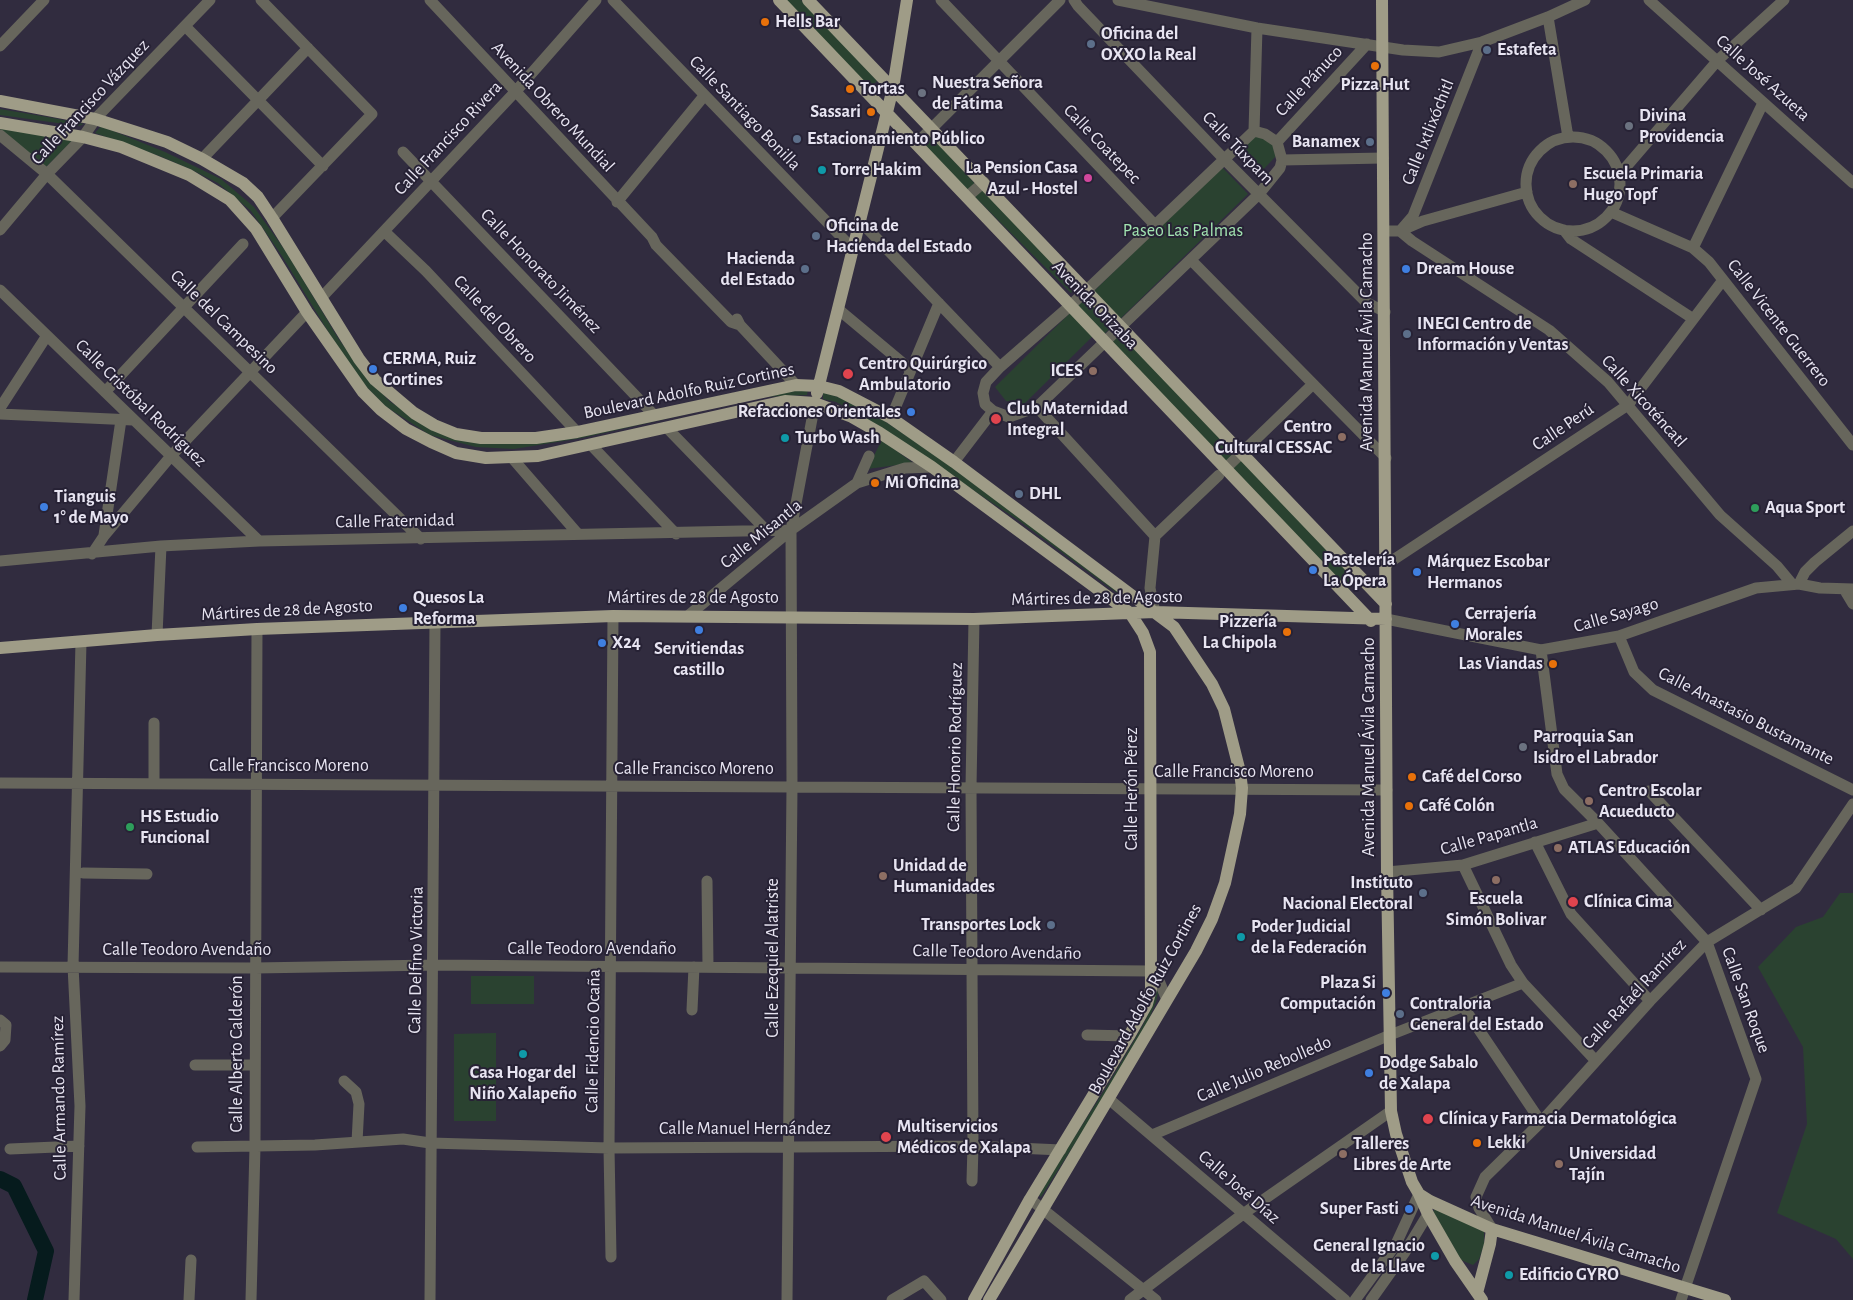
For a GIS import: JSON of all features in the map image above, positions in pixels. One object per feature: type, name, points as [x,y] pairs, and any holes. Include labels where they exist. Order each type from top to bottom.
[{"type":"main road","name":"Avenida Orizaba","points":[[779,0],[1105,340],[1223,472],[1368,619],[1386,634]]},
{"type":"main road","name":"Avenida Orizaba","points":[[808,0],[1243,452],[1386,604]]},
{"type":"main road","points":[[815,403],[893,88],[907,0]]},
{"type":"main road","name":"Avenida Manuel Ávila Camacho","points":[[1382,0],[1387,564],[1387,872],[1391,1111],[1407,1172],[1419,1194],[1430,1201],[1492,1229],[1682,1294],[1725,1300]]},
{"type":"main road","name":"Boulevard Adolfo Ruiz Cortines","points":[[0,101],[95,119],[167,142],[202,159],[243,183],[258,197],[375,380],[414,413],[434,425],[456,434],[490,438],[536,438],[577,432],[653,414],[796,385],[819,386],[839,390],[891,418],[954,462],[1174,627],[1212,684],[1224,709],[1233,741],[1242,788],[1240,814],[1225,883],[1204,935],[1110,1100],[989,1300]]},
{"type":"main road","name":"Boulevard Adolfo Ruiz Cortines","points":[[0,123],[83,137],[121,147],[157,160],[189,175],[230,200],[256,228],[307,312],[363,392],[381,410],[406,429],[456,453],[486,458],[513,459],[592,446],[785,401],[815,403],[852,417],[880,432],[932,467],[1130,613]]},
{"type":"main road","points":[[1346,595],[1358,592],[1364,581]]},
{"type":"main road","name":"Mártires de 28 de Agosto","points":[[0,648],[157,634],[434,621],[613,616],[689,615],[974,619],[1155,612],[1386,619]]},
{"type":"main road","name":"Calle Herón Pérez","points":[[1130,613],[1143,633],[1150,652],[1148,789],[1150,971]]},
{"type":"main road","name":"Boulevard Adolfo Ruiz Cortines","points":[[974,1300],[1030,1199],[1147,1004],[1151,989],[1150,971]]},
{"type":"main road","points":[[1419,1194],[1428,1214],[1455,1261],[1479,1296]]},
{"type":"main road","points":[[1479,1296],[1492,1229]]},
{"type":"main road","points":[[1455,1261],[1470,1267],[1486,1261]]},
{"type":"street","points":[[0,46],[44,0]]},
{"type":"street","name":"Calle Francisco Vázquez","points":[[0,230],[83,137],[95,119],[210,0]]},
{"type":"street","points":[[261,0],[372,114],[272,218]]},
{"type":"street","name":"Avenida Obrero Mundial","points":[[430,0],[516,90],[617,202],[652,237],[656,245],[731,322],[740,325],[796,385]]},
{"type":"street","name":"Calle Francisco Rivera","points":[[322,297],[385,232],[596,0]]},
{"type":"street","name":"Calle Santiago Bonilla","points":[[613,0],[853,249]]},
{"type":"street","name":"Calle Coatepec","points":[[941,0],[1155,225]]},
{"type":"street","points":[[916,143],[1000,62],[1060,0]]},
{"type":"street","name":"Calle Túxpam","points":[[1074,0],[1258,194],[1366,302],[1385,312]]},
{"type":"street","points":[[1118,0],[1257,28],[1382,47],[1439,52],[1482,42],[1548,17],[1585,0]]},
{"type":"street","name":"Calle José Azueta","points":[[1649,0],[1853,183]]},
{"type":"street","points":[[1620,174],[1718,60],[1784,0]]},
{"type":"street","points":[[1548,17],[1568,137]]},
{"type":"street","points":[[185,26],[323,166]]},
{"type":"street","points":[[1254,132],[1265,134],[1277,142],[1282,160],[1280,168],[1258,194],[1037,407],[1008,417],[993,411],[985,404],[983,393],[986,382],[1000,367],[1071,305],[1254,132],[1257,28]]},
{"type":"street","name":"Calle Ixtlixóchitl","points":[[1400,231],[1413,216],[1482,42]]},
{"type":"street","name":"Calle Pánuco","points":[[1277,142],[1367,44]]},
{"type":"street","points":[[202,159],[308,48]]},
{"type":"street","points":[[617,202],[704,96]]},
{"type":"street","points":[[1693,248],[1763,103]]},
{"type":"street","name":"Calle del Campesino","points":[[0,135],[48,174],[421,539]]},
{"type":"street","points":[[1568,137],[1588,139],[1597,143],[1612,156],[1620,174],[1620,189],[1611,212],[1599,224],[1588,229],[1564,230],[1545,222],[1531,205],[1527,192],[1529,169],[1535,157],[1550,144],[1568,137]]},
{"type":"street","name":"Calle Honorato Jiménez","points":[[403,152],[653,414]]},
{"type":"street","points":[[1282,160],[1384,158]]},
{"type":"street","points":[[968,196],[984,182]]},
{"type":"street","points":[[1384,231],[1400,231],[1423,221],[1527,192]]},
{"type":"street","name":"Calle Vicente Guerrero","points":[[1611,212],[1693,248],[1709,262],[1853,445]]},
{"type":"street","points":[[860,221],[1000,367]]},
{"type":"street","points":[[1564,230],[1571,239],[1692,318]]},
{"type":"street","name":"Calle Xicoténcatl","points":[[1400,231],[1412,242],[1549,330],[1608,382],[1720,515],[1796,584]]},
{"type":"street","name":"Calle del Obrero","points":[[385,232],[426,270],[577,432]]},
{"type":"street","points":[[105,392],[243,244]]},
{"type":"street","points":[[1191,260],[1312,385],[1386,458]]},
{"type":"street","name":"Calle Perú","points":[[1387,564],[1628,404],[1722,280]]},
{"type":"street","name":"Calle Cristóbal Rodríguez","points":[[0,290],[46,337],[259,541]]},
{"type":"street","points":[[891,418],[939,303]]},
{"type":"street","points":[[838,309],[911,370]]},
{"type":"street","points":[[92,554],[104,536],[171,456],[307,312]]},
{"type":"street","points":[[0,408],[46,337]]},
{"type":"street","points":[[1155,612],[1150,588],[1155,536],[1312,385]]},
{"type":"street","name":"Calle Ezequiel Alatriste","points":[[787,1300],[792,787],[791,530],[815,403]]},
{"type":"street","points":[[1037,407],[1155,536]]},
{"type":"street","points":[[954,462],[993,411]]},
{"type":"street","points":[[0,414],[133,420]]},
{"type":"street","points":[[104,536],[121,420]]},
{"type":"street","points":[[668,428],[768,530]]},
{"type":"street","points":[[592,446],[676,534]]},
{"type":"street","points":[[857,483],[869,456]]},
{"type":"street","points":[[513,459],[578,534]]},
{"type":"street","name":"Calle Misantla","points":[[689,615],[791,530],[857,483],[905,468],[932,467]]},
{"type":"street","name":"Calle Fraternidad","points":[[0,561],[92,554],[161,546],[259,541],[421,539],[578,534],[676,534],[791,530]]},
{"type":"street","points":[[1796,584],[1815,562],[1853,531]]},
{"type":"street","points":[[157,634],[161,546]]},
{"type":"street","name":"Calle Sayago","points":[[1386,619],[1541,650],[1619,636],[1756,588],[1796,584],[1849,589]]},
{"type":"street","points":[[1849,589],[1853,604]]},
{"type":"street","name":"Calle Fidencio Ocaña","points":[[611,1258],[609,1148],[612,967],[613,616]]},
{"type":"street","name":"Calle Honorio Rodríguez","points":[[972,1181],[974,1146],[971,969],[971,787],[974,619]]},
{"type":"street","name":"Calle Delfino Victoria","points":[[430,1300],[430,1143],[434,965],[434,621]]},
{"type":"street","name":"Calle Alberto Calderón","points":[[251,1300],[255,1065],[255,783],[258,629]]},
{"type":"street","name":"Calle Anastasio Bustamante","points":[[1619,636],[1634,672],[1653,690],[1853,790]]},
{"type":"street","name":"Calle Armando Ramírez","points":[[74,1300],[80,1106],[73,966],[82,642]]},
{"type":"street","name":"Calle San Roque","points":[[1541,650],[1557,774],[1564,789],[1598,823],[1707,942],[1756,1079],[1682,1294]]},
{"type":"street","points":[[154,723],[154,784]]},
{"type":"street","name":"Calle Francisco Moreno","points":[[0,783],[1388,790]]},
{"type":"street","points":[[1649,791],[1761,910]]},
{"type":"street","name":"Calle Rafaél Ramírez","points":[[1492,1229],[1476,1197],[1485,1177],[1541,1122],[1650,1001],[1707,942],[1796,888],[1853,804]]},
{"type":"street","name":"Calle Armando Ramírez","points":[[75,895],[82,883],[83,873],[84,818],[78,807]]},
{"type":"street","name":"Calle Papantla","points":[[1387,872],[1463,865],[1598,823]]},
{"type":"street","points":[[1535,842],[1571,914],[1650,1001]]},
{"type":"street","points":[[1463,865],[1511,965],[1523,983],[1596,1061]]},
{"type":"street","points":[[83,873],[147,874]]},
{"type":"street","points":[[707,881],[708,967]]},
{"type":"street","name":"Calle Teodoro Avendaño","points":[[0,967],[255,968],[434,965],[1150,971]]},
{"type":"street","points":[[692,1010],[694,967]]},
{"type":"street","points":[[1150,971],[1160,983],[1167,1000]]},
{"type":"street","name":"Calle Julio Rebolledo","points":[[1152,1135],[1390,1035],[1523,983]]},
{"type":"street","points":[[1463,1006],[1541,1122]]},
{"type":"street","points":[[0,1020],[6,1026],[5,1040],[0,1046]]},
{"type":"street","points":[[1087,1035],[1129,1036]]},
{"type":"street","points":[[195,1065],[255,1065]]},
{"type":"street","points":[[344,1081],[356,1092],[359,1104],[357,1142]]},
{"type":"street","name":"Calle José Díaz","points":[[1110,1100],[1345,1300]]},
{"type":"street","points":[[1130,1300],[1243,1214],[1391,1111]]},
{"type":"street","name":"Calle Manuel Hernández","points":[[197,1146],[254,1147],[403,1139],[430,1143],[609,1148],[974,1146],[1061,1150]]},
{"type":"street","name":"Calle Manuel Hernández","points":[[254,1147],[263,1150],[315,1150],[420,1147],[430,1143]]},
{"type":"street","points":[[10,1149],[79,1146]]},
{"type":"street","points":[[1355,1300],[1396,1244],[1419,1194]]},
{"type":"street","points":[[1030,1199],[1156,1300]]},
{"type":"street","points":[[1371,1300],[1405,1252],[1428,1214]]},
{"type":"street","points":[[189,1300],[191,1260]]},
{"type":"street","points":[[892,1300],[924,1281],[941,1300]]},
{"type":"green space","points":[[785,0],[801,0],[879,79],[870,88]]},
{"type":"green space","points":[[0,109],[84,124],[79,126],[0,115]]},
{"type":"green space","points":[[101,126],[165,152],[221,179],[254,207],[287,253],[338,338],[361,370],[389,401],[432,429],[513,443],[760,391],[808,390],[807,395],[762,397],[582,438],[514,449],[476,447],[430,435],[385,406],[354,374],[282,256],[251,211],[218,183],[192,170],[95,133]]},
{"type":"green space","points":[[0,128],[74,139],[45,168],[0,131]]},
{"type":"green space","points":[[930,135],[976,185],[969,192],[922,142]]},
{"type":"green space","points":[[1255,135],[1265,137],[1275,145],[1276,156],[1262,171],[1240,150]]},
{"type":"green space","name":"Paseo Las Palmas","points":[[1222,167],[1248,194],[1120,319],[1094,291]]},
{"type":"green space","points":[[984,188],[1078,286],[1071,293],[974,196]]},
{"type":"green space","points":[[1086,297],[1113,326],[1103,335],[1077,307]]},
{"type":"green space","points":[[1073,310],[1095,334],[1024,404],[1006,401],[995,387]]},
{"type":"green space","points":[[1120,332],[1235,454],[1226,462],[1110,342]]},
{"type":"green space","points":[[823,391],[865,408],[1023,514],[1137,598],[1124,598],[1018,520],[860,415],[836,402],[823,399]]},
{"type":"green space","points":[[882,440],[913,463],[867,469]]},
{"type":"green space","points":[[1241,460],[1357,582],[1347,590],[1232,468]]},
{"type":"green space","points":[[1840,893],[1853,893],[1853,1259],[1836,1239],[1777,1213],[1807,1124],[1803,1047],[1758,967],[1796,927],[1823,917]]},
{"type":"green space","points":[[471,976],[534,976],[534,1004],[471,1004]]},
{"type":"green space","points":[[1158,984],[1159,989],[1156,1002],[1146,1026],[1112,1085],[1041,1197],[1038,1194],[1109,1083],[1143,1025],[1154,1001]]},
{"type":"green space","points":[[496,1033],[496,1121],[454,1121],[454,1034]]},
{"type":"green space","points":[[1435,1208],[1484,1227],[1484,1245],[1479,1259],[1473,1265],[1461,1260],[1433,1212]]},
{"type":"waterway","points":[[0,1179],[14,1186],[46,1251],[35,1300]]},
{"type":"place","name":"Hells Bar","points":[[765,22]]},
{"type":"place","name":"Oficina del OXXO la Real","points":[[1091,44]]},
{"type":"place","name":"Estafeta","points":[[1487,50]]},
{"type":"place","name":"Pizza Hut","points":[[1375,66]]},
{"type":"place","name":"Tortas","points":[[850,89]]},
{"type":"place","name":"Nuestra Señora de Fátima","points":[[922,93]]},
{"type":"place","name":"Sassari","points":[[871,112]]},
{"type":"place","name":"Divina Providencia","points":[[1629,126]]},
{"type":"place","name":"Estacionamiento Público","points":[[797,139]]},
{"type":"place","name":"Banamex","points":[[1370,142]]},
{"type":"place","name":"Torre Hakim","points":[[822,170]]},
{"type":"place","name":"La Pension Casa Azul - Hostel","points":[[1088,178]]},
{"type":"place","name":"Escuela Primaria Hugo Topf","points":[[1573,184]]},
{"type":"place","name":"Oficina de Hacienda del Estado","points":[[816,236]]},
{"type":"place","name":"Hacienda del Estado","points":[[805,269]]},
{"type":"place","name":"Dream House","points":[[1406,269]]},
{"type":"place","name":"INEGI Centro de Información y Ventas","points":[[1407,334]]},
{"type":"place","name":"CERMA, Ruiz Cortines","points":[[373,369]]},
{"type":"place","name":"ICES","points":[[1093,371]]},
{"type":"place","name":"Centro Quirúrgico Ambulatorio","points":[[848,374]]},
{"type":"place","name":"Refacciones Orientales","points":[[911,412]]},
{"type":"place","name":"Club Maternidad Integral","points":[[996,419]]},
{"type":"place","name":"Centro Cultural CESSAC","points":[[1342,437]]},
{"type":"place","name":"Turbo Wash","points":[[785,438]]},
{"type":"place","name":"Mi Oficina","points":[[875,483]]},
{"type":"place","name":"DHL","points":[[1019,494]]},
{"type":"place","name":"Tianguis 1° de Mayo","points":[[44,507]]},
{"type":"place","name":"Aqua Sport","points":[[1755,508]]},
{"type":"place","name":"Pastelería La Ópera","points":[[1313,570]]},
{"type":"place","name":"Márquez Escobar Hermanos","points":[[1417,572]]},
{"type":"place","name":"Quesos La Reforma","points":[[403,608]]},
{"type":"place","name":"Cerrajería Morales","points":[[1455,624]]},
{"type":"place","name":"Servitiendas castillo","points":[[699,630]]},
{"type":"place","name":"Pizzería La Chipola","points":[[1287,632]]},
{"type":"place","name":"X24","points":[[602,643]]},
{"type":"place","name":"Las Viandas","points":[[1553,664]]},
{"type":"place","name":"Parroquia San Isidro el Labrador","points":[[1523,747]]},
{"type":"place","name":"Café del Corso","points":[[1412,777]]},
{"type":"place","name":"Centro Escolar Acueducto","points":[[1589,801]]},
{"type":"place","name":"Café Colón","points":[[1409,806]]},
{"type":"place","name":"HS Estudio Funcional","points":[[130,827]]},
{"type":"place","name":"ATLAS Educación","points":[[1558,848]]},
{"type":"place","name":"Unidad de Humanidades","points":[[883,876]]},
{"type":"place","name":"Escuela Simón Bolivar","points":[[1496,880]]},
{"type":"place","name":"Instituto Nacional Electoral","points":[[1423,893]]},
{"type":"place","name":"Clínica Cima","points":[[1573,902]]},
{"type":"place","name":"Transportes Lock","points":[[1051,925]]},
{"type":"place","name":"Poder Judicial de la Federación","points":[[1241,937]]},
{"type":"place","name":"Plaza Si Computación","points":[[1386,993]]},
{"type":"place","name":"Contraloria General del Estado","points":[[1400,1014]]},
{"type":"place","name":"Casa Hogar del Niño Xalapeño","points":[[523,1054]]},
{"type":"place","name":"Dodge Sabalo de Xalapa","points":[[1369,1073]]},
{"type":"place","name":"Clínica y Farmacia Dermatológica","points":[[1428,1119]]},
{"type":"place","name":"Multiservicios Médicos de Xalapa","points":[[886,1137]]},
{"type":"place","name":"Lekki","points":[[1477,1143]]},
{"type":"place","name":"Talleres Libres de Arte","points":[[1343,1154]]},
{"type":"place","name":"Universidad Tajín","points":[[1559,1164]]},
{"type":"place","name":"Super Fasti","points":[[1409,1209]]},
{"type":"place","name":"General Ignacio de la Llave","points":[[1435,1256]]},
{"type":"place","name":"Edificio GYRO","points":[[1509,1275]]}]
